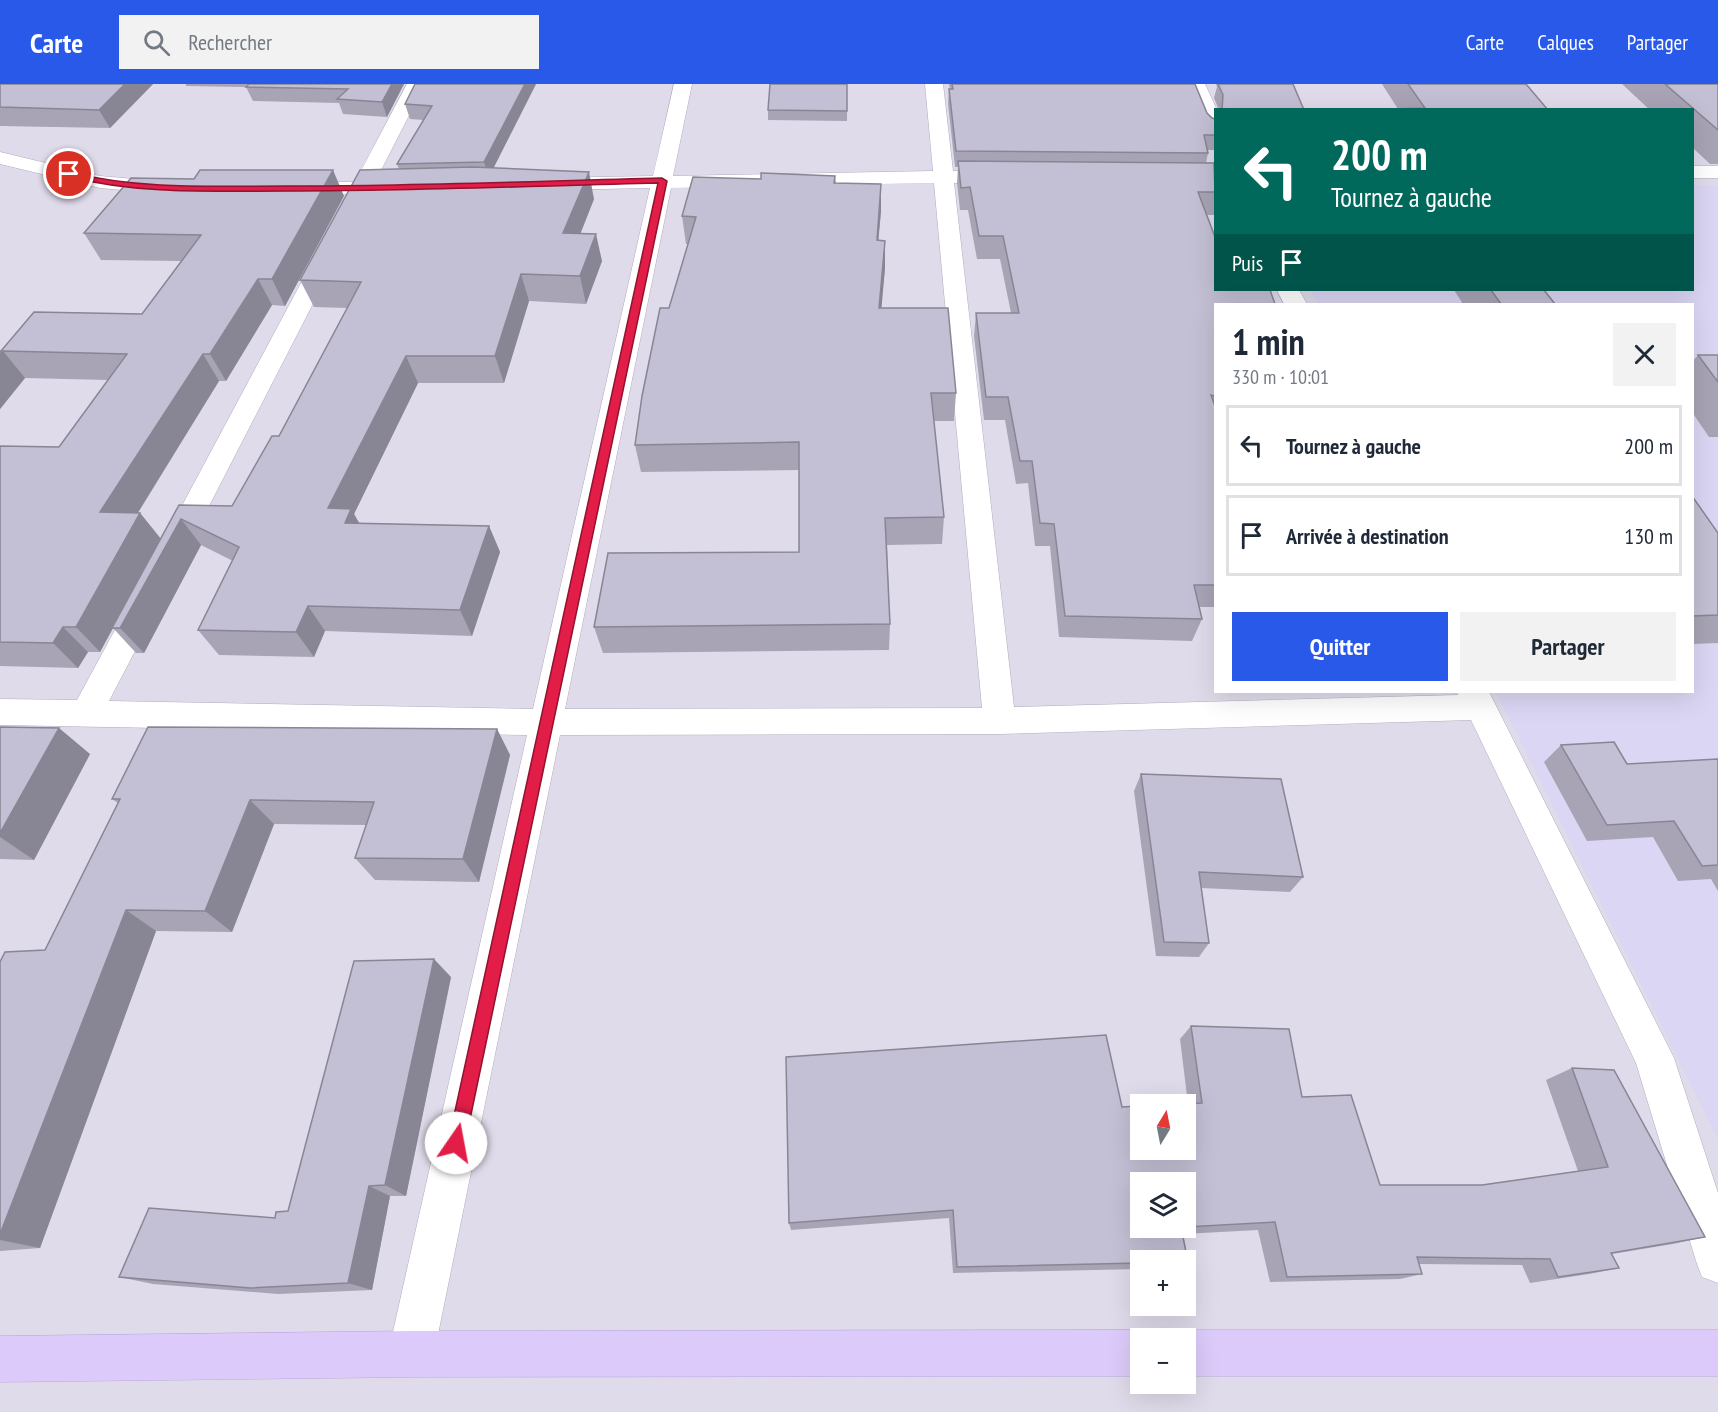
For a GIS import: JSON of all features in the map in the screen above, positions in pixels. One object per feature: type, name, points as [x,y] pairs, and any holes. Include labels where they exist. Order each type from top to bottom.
[{"type":"main road","points":[[0,1359],[411,1354],[1130,1353]]},
{"type":"main road","points":[[1196,1353],[1718,1353]]},
{"type":"street","points":[[86,715],[416,84]]},
{"type":"street","points":[[411,1354],[683,84]]},
{"type":"street","points":[[934,84],[999,721]]},
{"type":"street","points":[[1196,84],[1214,125]]},
{"type":"street","points":[[0,158],[100,182],[186,188]]},
{"type":"street","points":[[1694,172],[1718,172]]},
{"type":"street","points":[[524,184],[943,175],[1026,176]]},
{"type":"street","points":[[279,188],[419,187]]},
{"type":"street","points":[[0,712],[547,722],[999,721],[1477,699],[1654,1058],[1718,1261]]},
{"type":"shaded area","points":[[0,84],[1718,84],[1718,1412],[0,1412]]},
{"type":"shaded area","points":[[1718,185],[1718,1140],[1496,693],[1694,693],[1694,303],[1318,303],[1312,291],[1694,291],[1694,186]]},
{"type":"building","points":[[0,84],[125,84],[99,110],[0,107]]},
{"type":"building","points":[[249,84],[392,84],[382,102],[337,99],[348,89],[246,87]]},
{"type":"building","points":[[415,84],[525,84],[484,162],[397,164],[432,106],[405,104]]},
{"type":"building","points":[[770,84],[847,84],[847,111],[768,110]]},
{"type":"building","points":[[952,84],[1195,84],[1207,113],[1214,119],[1214,135],[1204,135],[1208,153],[956,151],[949,89],[953,89]]},
{"type":"building","points":[[1218,84],[1293,84],[1303,108],[1222,108],[1223,95]]},
{"type":"building","points":[[1408,84],[1526,84],[1546,108],[1425,108]]},
{"type":"building","points":[[1665,84],[1718,84],[1718,130]]},
{"type":"building","points":[[958,161],[1214,163],[1214,192],[1198,192],[1214,234],[1214,291],[1270,291],[1275,303],[1214,303],[1214,396],[1211,395],[1214,403],[1214,585],[1194,585],[1202,619],[1065,616],[1054,524],[1040,523],[1032,461],[1020,461],[1008,397],[986,397],[976,313],[1019,313],[1003,236],[979,236],[970,187],[961,188]]},
{"type":"building","points":[[472,167],[589,172],[563,233],[596,234],[580,276],[521,274],[495,356],[406,356],[328,508],[351,509],[345,523],[489,526],[460,610],[308,606],[296,632],[198,630],[239,547],[181,519],[120,628],[112,628],[179,505],[232,506],[272,436],[279,436],[361,282],[300,280],[360,170]]},
{"type":"building","points":[[200,170],[333,170],[272,279],[258,279],[210,354],[203,354],[100,512],[140,513],[76,627],[63,627],[53,643],[0,642],[0,446],[59,447],[127,354],[3,351],[0,355],[0,351],[34,312],[142,314],[201,235],[84,233],[131,178],[194,179]]},
{"type":"building","points":[[761,173],[835,176],[834,183],[881,184],[877,240],[885,241],[879,308],[948,308],[956,393],[931,393],[944,517],[885,518],[890,624],[594,627],[608,553],[799,552],[799,442],[635,445],[642,396],[660,308],[669,308],[696,217],[682,216],[693,177],[761,179]]},
{"type":"building","points":[[1492,291],[1545,291],[1554,303],[1500,303]]},
{"type":"building","points":[[1698,355],[1718,355],[1718,382]]},
{"type":"building","points":[[1694,499],[1718,533],[1718,615],[1694,616]]},
{"type":"building","points":[[0,727],[59,728],[0,833]]},
{"type":"building","points":[[148,727],[497,729],[463,859],[355,858],[374,802],[250,800],[205,911],[126,910],[0,1234],[0,962],[5,952],[45,950],[120,799],[112,799]]},
{"type":"building","points":[[1614,742],[1627,764],[1718,759],[1718,865],[1702,866],[1674,821],[1607,825],[1561,745]]},
{"type":"building","points":[[1141,774],[1281,779],[1303,877],[1199,872],[1209,943],[1164,942]]},
{"type":"building","points":[[434,959],[385,1185],[369,1186],[348,1283],[250,1288],[119,1277],[149,1208],[275,1218],[276,1212],[288,1211],[354,961]]},
{"type":"building","points":[[1191,1026],[1289,1029],[1302,1097],[1351,1095],[1380,1185],[1482,1185],[1608,1167],[1572,1068],[1614,1070],[1705,1237],[1611,1253],[1619,1268],[1558,1277],[1550,1259],[1417,1257],[1422,1274],[1287,1277],[1275,1222],[1196,1226],[1196,1172],[1130,1172],[1130,1238],[1183,1238],[1186,1250],[1130,1250],[1130,1263],[957,1267],[953,1210],[789,1223],[786,1057],[1106,1035],[1122,1107],[1130,1107],[1130,1160],[1196,1160],[1196,1103],[1202,1103]]},
{"type":"route","points":[[69,174],[100,182],[162,188],[361,188],[662,181],[456,1143]]}]
